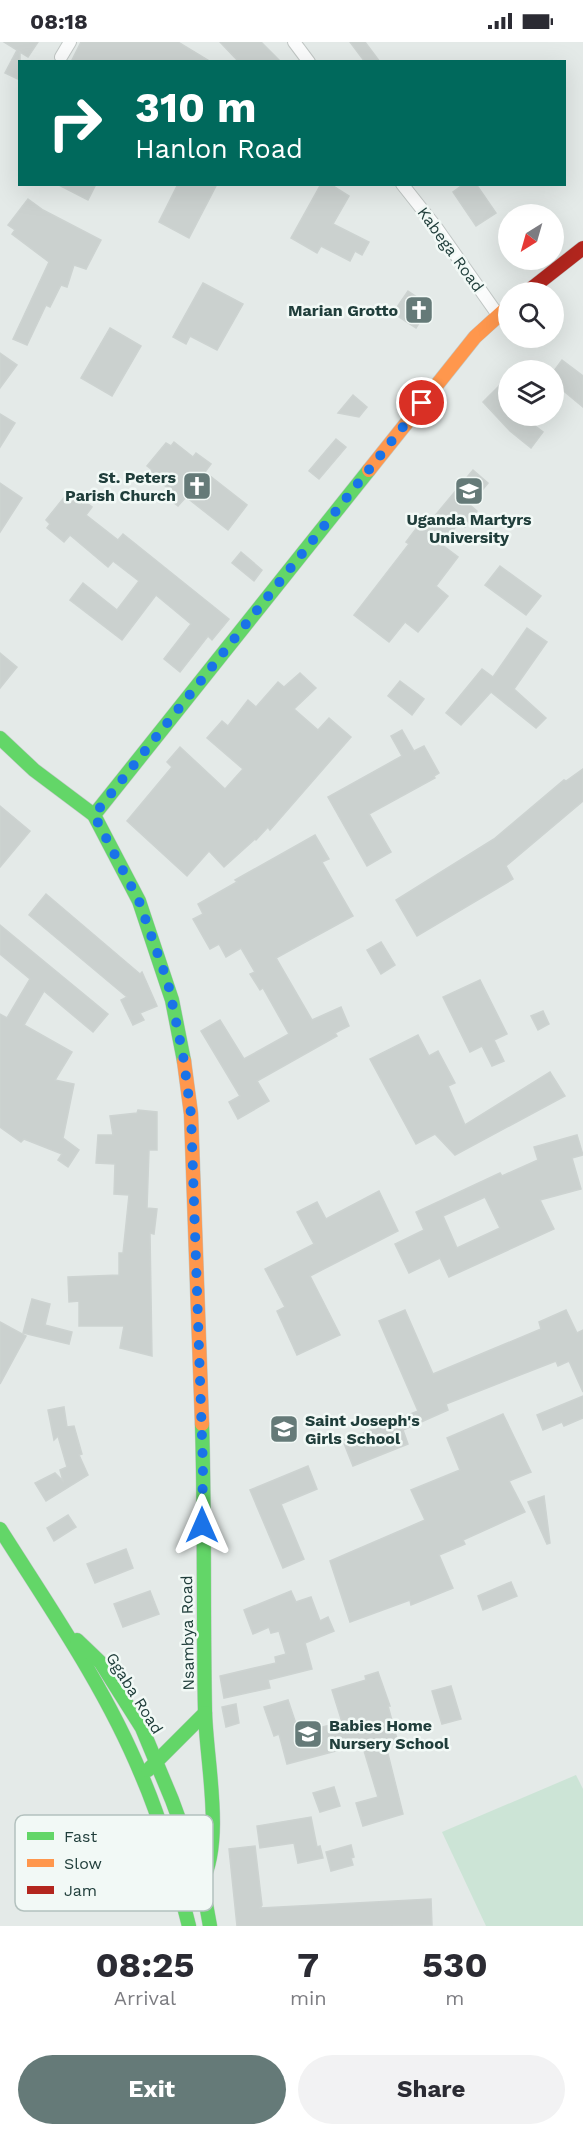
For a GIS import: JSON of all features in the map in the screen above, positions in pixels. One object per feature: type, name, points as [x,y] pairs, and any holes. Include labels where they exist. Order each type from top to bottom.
[{"type":"main road","points":[[539,282],[583,248]]},
{"type":"main road","points":[[0,738],[34,770],[94,815],[368,469],[475,337],[498,316]]},
{"type":"main road","name":"Nsambya Road","points":[[94,815],[139,901],[163,966],[174,1007],[191,1114],[203,1467],[205,1713],[211,1815]]},
{"type":"main road","name":"Ggaba Road","points":[[0,1529],[95,1681],[142,1775]]},
{"type":"main road","name":"Ggaba Road","points":[[54,1618],[101,1663],[141,1728],[176,1815]]},
{"type":"main road","name":"Nsambya Road","points":[[142,1775],[157,1764],[205,1713]]},
{"type":"main road","points":[[142,1775],[155,1815]]},
{"type":"main road","points":[[185,1911],[189,1926]]},
{"type":"main road","name":"Ggaba Road","points":[[207,1911],[210,1926]]},
{"type":"street","points":[[61,57],[70,42]]},
{"type":"street","points":[[294,42],[308,60]]},
{"type":"street","name":"Kabega Road","points":[[404,186],[498,305]]},
{"type":"green space","points":[[576,1775],[583,1789],[583,1926],[486,1926],[442,1832]]},
{"type":"building","points":[[4,42],[38,42],[28,57],[20,52],[18,79],[5,73],[17,50]]},
{"type":"building","points":[[81,42],[178,42],[208,60],[72,60]]},
{"type":"building","points":[[220,42],[261,42],[279,60],[237,60]]},
{"type":"building","points":[[350,42],[365,42],[378,60],[364,60]]},
{"type":"building","points":[[61,186],[95,186],[88,200]]},
{"type":"building","points":[[177,186],[216,186],[189,238],[159,222]]},
{"type":"building","points":[[320,186],[333,186],[349,196],[333,224],[369,242],[362,255],[355,251],[350,261],[321,246],[317,253],[291,238]]},
{"type":"building","points":[[461,186],[477,186],[496,213],[476,226],[453,192]]},
{"type":"building","points":[[28,199],[43,210],[101,240],[86,269],[74,265],[67,287],[61,285],[50,307],[46,305],[27,345],[13,339],[49,262],[12,234],[15,230],[8,225]]},
{"type":"building","points":[[203,283],[243,304],[217,350],[190,336],[186,344],[173,337]]},
{"type":"building","points":[[408,291],[430,306],[416,328],[393,313]]},
{"type":"building","points":[[110,328],[141,346],[112,396],[81,378]]},
{"type":"building","points":[[0,353],[17,365],[0,388]]},
{"type":"building","points":[[564,362],[583,376],[583,407],[564,391]]},
{"type":"building","points":[[498,387],[498,418],[483,402]]},
{"type":"building","points":[[353,395],[367,407],[359,417],[338,413]]},
{"type":"building","points":[[0,414],[15,423],[0,447]]},
{"type":"building","points":[[505,426],[535,426],[543,432],[531,448]]},
{"type":"building","points":[[336,439],[346,447],[319,479],[309,471]]},
{"type":"building","name":"St. Peters Parish Church","points":[[174,442],[193,457],[196,453],[211,464],[205,472],[247,505],[228,530],[186,497],[178,506],[164,495],[168,488],[149,474],[152,470],[147,466],[166,443],[171,446]]},
{"type":"building","points":[[473,470],[488,483],[470,505],[477,511],[465,527],[460,522],[441,544],[458,557],[436,586],[448,596],[418,632],[405,622],[389,642],[354,615],[409,544],[406,542],[418,526],[423,530]]},
{"type":"building","points":[[0,483],[22,498],[0,532]]},
{"type":"building","points":[[70,490],[92,507],[86,515],[118,540],[123,534],[229,619],[212,640],[208,636],[180,672],[164,659],[191,624],[156,595],[122,640],[70,600],[83,583],[117,610],[139,581],[113,561],[108,567],[70,535],[64,542],[47,528],[50,524],[46,520]]},
{"type":"building","points":[[241,552],[262,570],[254,581],[232,563]]},
{"type":"building","points":[[500,566],[541,596],[526,615],[485,585]]},
{"type":"building","points":[[527,628],[547,642],[514,689],[546,718],[536,728],[491,692],[461,725],[446,713],[482,669],[493,677]]},
{"type":"building","points":[[0,653],[17,667],[0,688]]},
{"type":"building","points":[[300,673],[316,688],[294,709],[318,730],[329,718],[351,737],[270,830],[268,827],[224,867],[209,851],[187,876],[127,821],[172,767],[167,762],[180,747],[225,789],[243,769],[207,738],[222,721],[228,726],[248,700],[256,707],[278,682],[284,687]]},
{"type":"building","points":[[400,681],[424,699],[412,715],[388,696]]},
{"type":"building","points":[[402,730],[414,751],[424,746],[439,773],[434,776],[435,778],[369,814],[391,852],[367,866],[328,797],[402,756],[391,736]]},
{"type":"building","points":[[583,769],[583,801],[506,866],[513,879],[417,936],[396,900],[494,839],[564,780],[566,781]]},
{"type":"building","points":[[0,806],[30,831],[0,867]]},
{"type":"building","points":[[315,835],[329,859],[322,862],[353,916],[276,958],[312,1020],[341,1007],[349,1026],[335,1033],[337,1036],[257,1081],[269,1101],[238,1119],[229,1102],[240,1096],[201,1031],[220,1020],[244,1059],[289,1034],[263,988],[260,990],[250,974],[255,972],[241,948],[226,957],[219,944],[210,949],[193,919],[203,914],[198,904],[237,882],[235,880]]},
{"type":"building","points":[[46,894],[140,974],[142,972],[157,1006],[140,1013],[144,1020],[133,1025],[121,1000],[127,997],[29,915]]},
{"type":"building","points":[[0,925],[108,1014],[93,1032],[44,991],[24,1025],[72,1052],[55,1080],[74,1084],[63,1138],[79,1150],[68,1167],[58,1160],[62,1154],[24,1139],[21,1142],[0,1127],[0,1014],[7,1018],[30,979],[0,954]]},
{"type":"building","points":[[381,942],[395,965],[381,974],[367,950]]},
{"type":"building","points":[[480,980],[507,1034],[494,1040],[504,1061],[492,1066],[482,1046],[470,1052],[443,997]]},
{"type":"building","points":[[543,1011],[549,1024],[538,1030],[531,1016]]},
{"type":"building","points":[[418,1035],[429,1056],[438,1051],[455,1083],[448,1086],[465,1125],[550,1072],[565,1096],[455,1155],[435,1134],[416,1144],[370,1059]]},
{"type":"building","points":[[138,1110],[157,1112],[157,1150],[149,1150],[147,1208],[157,1209],[154,1234],[150,1233],[152,1356],[120,1348],[124,1326],[79,1326],[79,1301],[69,1302],[68,1277],[119,1275],[119,1253],[123,1253],[129,1195],[114,1194],[115,1164],[96,1163],[98,1135],[113,1135],[110,1116],[137,1113]]},
{"type":"building","points":[[577,1135],[583,1155],[572,1158],[581,1189],[540,1200],[554,1229],[449,1277],[440,1258],[409,1273],[395,1244],[424,1230],[416,1212],[500,1173],[502,1176],[538,1160],[534,1147]],"holes":[[[485,1197],[500,1228],[457,1248],[443,1216]]]},
{"type":"building","points":[[379,1191],[398,1231],[310,1276],[340,1335],[297,1355],[277,1311],[285,1307],[265,1269],[314,1244],[297,1212],[317,1202],[326,1219]]},
{"type":"building","points":[[32,1299],[50,1304],[45,1325],[72,1332],[69,1344],[23,1333]]},
{"type":"building","points":[[405,1310],[433,1374],[541,1329],[539,1322],[566,1310],[577,1333],[583,1330],[583,1392],[569,1361],[558,1366],[556,1361],[446,1404],[448,1410],[403,1430],[408,1444],[353,1466],[343,1441],[418,1411],[379,1321]]},
{"type":"building","points":[[0,1322],[26,1336],[0,1384]]},
{"type":"building","points":[[583,1396],[583,1418],[564,1426],[562,1422],[543,1430],[537,1415]]},
{"type":"building","points":[[64,1407],[67,1427],[74,1426],[82,1454],[79,1455],[88,1475],[46,1501],[35,1483],[55,1473],[63,1481],[60,1470],[67,1467],[58,1436],[54,1440],[48,1410]]},
{"type":"building","points":[[503,1414],[531,1472],[509,1481],[525,1512],[463,1540],[465,1544],[439,1555],[453,1588],[411,1605],[410,1600],[350,1622],[330,1561],[425,1520],[411,1490],[460,1470],[447,1438]]},
{"type":"building","points":[[308,1466],[317,1489],[281,1504],[304,1559],[283,1568],[250,1490]]},
{"type":"building","points":[[544,1496],[550,1543],[547,1544],[528,1502]]},
{"type":"building","points":[[68,1515],[76,1527],[54,1541],[47,1528]]},
{"type":"building","points":[[126,1549],[133,1568],[95,1583],[87,1564]]},
{"type":"building","points":[[511,1582],[517,1596],[483,1610],[478,1596]]},
{"type":"building","points":[[150,1591],[159,1614],[123,1627],[114,1604]]},
{"type":"building","points":[[291,1591],[296,1602],[311,1597],[320,1621],[328,1617],[334,1631],[305,1643],[312,1669],[268,1680],[270,1688],[224,1698],[220,1676],[276,1663],[275,1657],[286,1654],[279,1631],[271,1633],[269,1627],[253,1634],[244,1610]]},
{"type":"building","points":[[378,1672],[390,1706],[388,1706],[397,1739],[385,1742],[403,1814],[363,1826],[356,1803],[378,1797],[362,1744],[287,1764],[279,1734],[274,1736],[264,1707],[288,1700],[299,1733],[342,1722],[332,1690],[366,1680],[365,1676]]},
{"type":"building","points":[[451,1686],[461,1719],[442,1724],[432,1691]]},
{"type":"building","points":[[236,1704],[239,1723],[226,1727],[222,1707]]},
{"type":"building","points":[[334,1787],[340,1806],[320,1812],[313,1793]]},
{"type":"building","points":[[311,1817],[317,1847],[320,1846],[323,1858],[298,1863],[294,1843],[260,1848],[257,1826]]},
{"type":"building","points":[[351,1845],[353,1865],[331,1871],[326,1852]]},
{"type":"building","points":[[255,1846],[262,1905],[260,1908],[431,1899],[432,1925],[237,1926],[229,1849]]},
{"type":"traffic: fast","points":[[94,815],[369,470]]},
{"type":"traffic: fast","points":[[0,738],[34,770],[94,815],[139,901],[172,1000],[184,1061]]},
{"type":"traffic: fast","points":[[202,1424],[205,1711],[213,1815]]},
{"type":"traffic: fast","points":[[0,1529],[94,1679],[127,1742],[157,1815]]},
{"type":"traffic: fast","points":[[77,1640],[101,1663],[142,1728],[177,1815]]},
{"type":"traffic: fast","points":[[148,1770],[205,1713]]},
{"type":"traffic: fast","points":[[185,1911],[189,1926]]},
{"type":"traffic: fast","points":[[207,1911],[210,1926]]},
{"type":"traffic: slow","points":[[369,470],[475,337],[498,316]]},
{"type":"traffic: slow","points":[[184,1061],[191,1114],[202,1424]]},
{"type":"traffic: jam","points":[[540,282],[583,248]]},
{"type":"place","name":"Marian Grotto","points":[[419,310]]},
{"type":"place","name":"St. Peters Parish Church","points":[[197,486]]},
{"type":"place","name":"Uganda Martyrs University","points":[[469,491]]},
{"type":"place","name":"Saint Joseph's Girls School","points":[[284,1429]]},
{"type":"place","name":"Babies Home Nursery School","points":[[308,1734]]},
{"type":"route","points":[[202,1525],[203,1467],[191,1114],[183,1055],[168,983],[139,901],[94,815],[422,403]]}]
